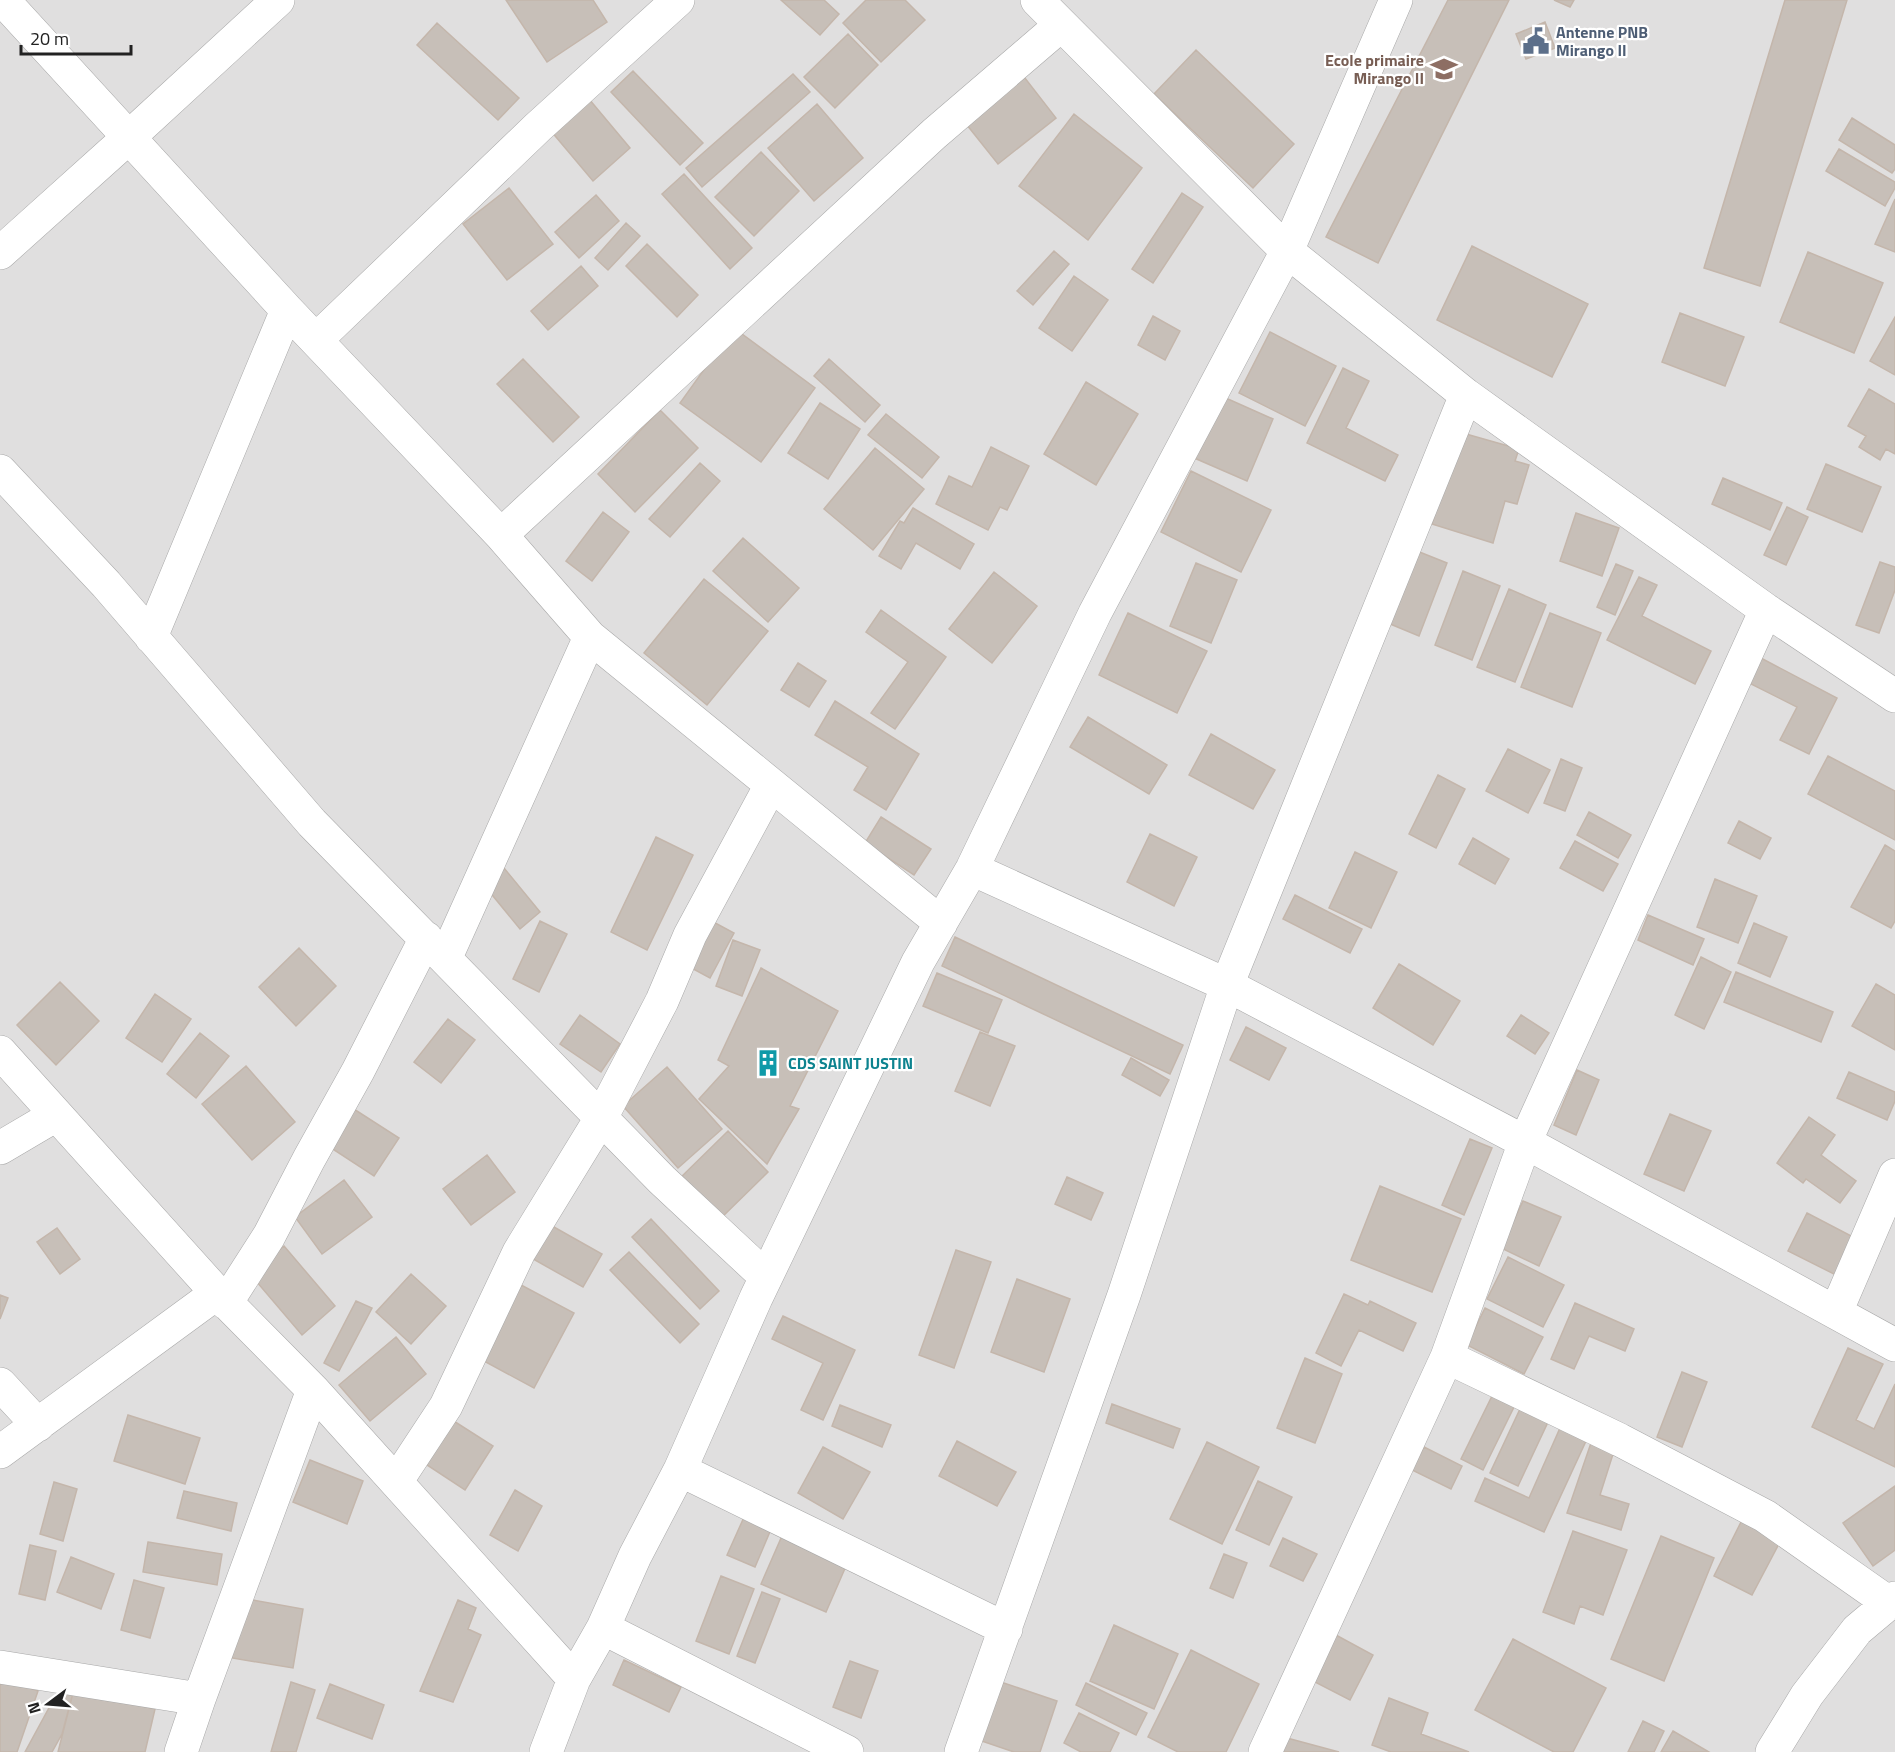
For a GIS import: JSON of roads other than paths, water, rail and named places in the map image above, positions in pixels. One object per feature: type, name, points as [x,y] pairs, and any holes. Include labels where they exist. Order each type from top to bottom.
[{"type":"street","points":[[3,0],[287,310],[501,536],[590,637],[941,923]]},
{"type":"street","points":[[0,253],[279,0]]},
{"type":"street","points":[[316,340],[538,127],[678,0]]},
{"type":"street","points":[[1037,0],[1287,251],[1466,395],[1766,610],[1895,696]]},
{"type":"street","points":[[546,1752],[574,1680],[603,1628],[635,1556],[680,1470],[766,1277],[918,962],[972,869],[1095,613],[1287,251],[1396,0]]},
{"type":"street","points":[[501,536],[934,134],[1061,25]]},
{"type":"street","points":[[151,637],[287,310]]},
{"type":"street","points":[[961,1752],[1124,1294],[1227,985],[1466,395]]},
{"type":"street","points":[[0,471],[105,584],[312,823],[601,1118],[766,1277]]},
{"type":"street","points":[[1265,1752],[1448,1357],[1525,1142],[1766,610]]},
{"type":"street","points":[[0,1452],[221,1298],[269,1236],[358,1071],[436,948],[590,637]]},
{"type":"street","points":[[396,1482],[446,1407],[519,1252],[601,1118],[662,1001],[690,935],[771,785]]},
{"type":"street","points":[[972,869],[1227,985],[1525,1142],[1895,1345]]},
{"type":"street","points":[[0,1052],[221,1298],[313,1390],[574,1680]]},
{"type":"street","points":[[0,1148],[56,1115]]},
{"type":"street","points":[[1836,1312],[1895,1175]]},
{"type":"street","points":[[1448,1357],[1620,1440],[1765,1516],[1892,1601],[1857,1630],[1807,1695],[1772,1752]]},
{"type":"street","points":[[0,1384],[38,1425]]},
{"type":"street","points":[[181,1752],[198,1699],[313,1390]]},
{"type":"street","points":[[680,1470],[1006,1629]]},
{"type":"street","points":[[603,1628],[847,1752]]},
{"type":"street","points":[[0,1667],[198,1699]]},
{"type":"place","name":"Antenne PNB Mirango II","points":[[1536,41]]},
{"type":"place","name":"Ecole primaire Mirango II","points":[[1444,69]]},
{"type":"place","name":"CDS SAINT JUSTIN","points":[[768,1063]]}]
